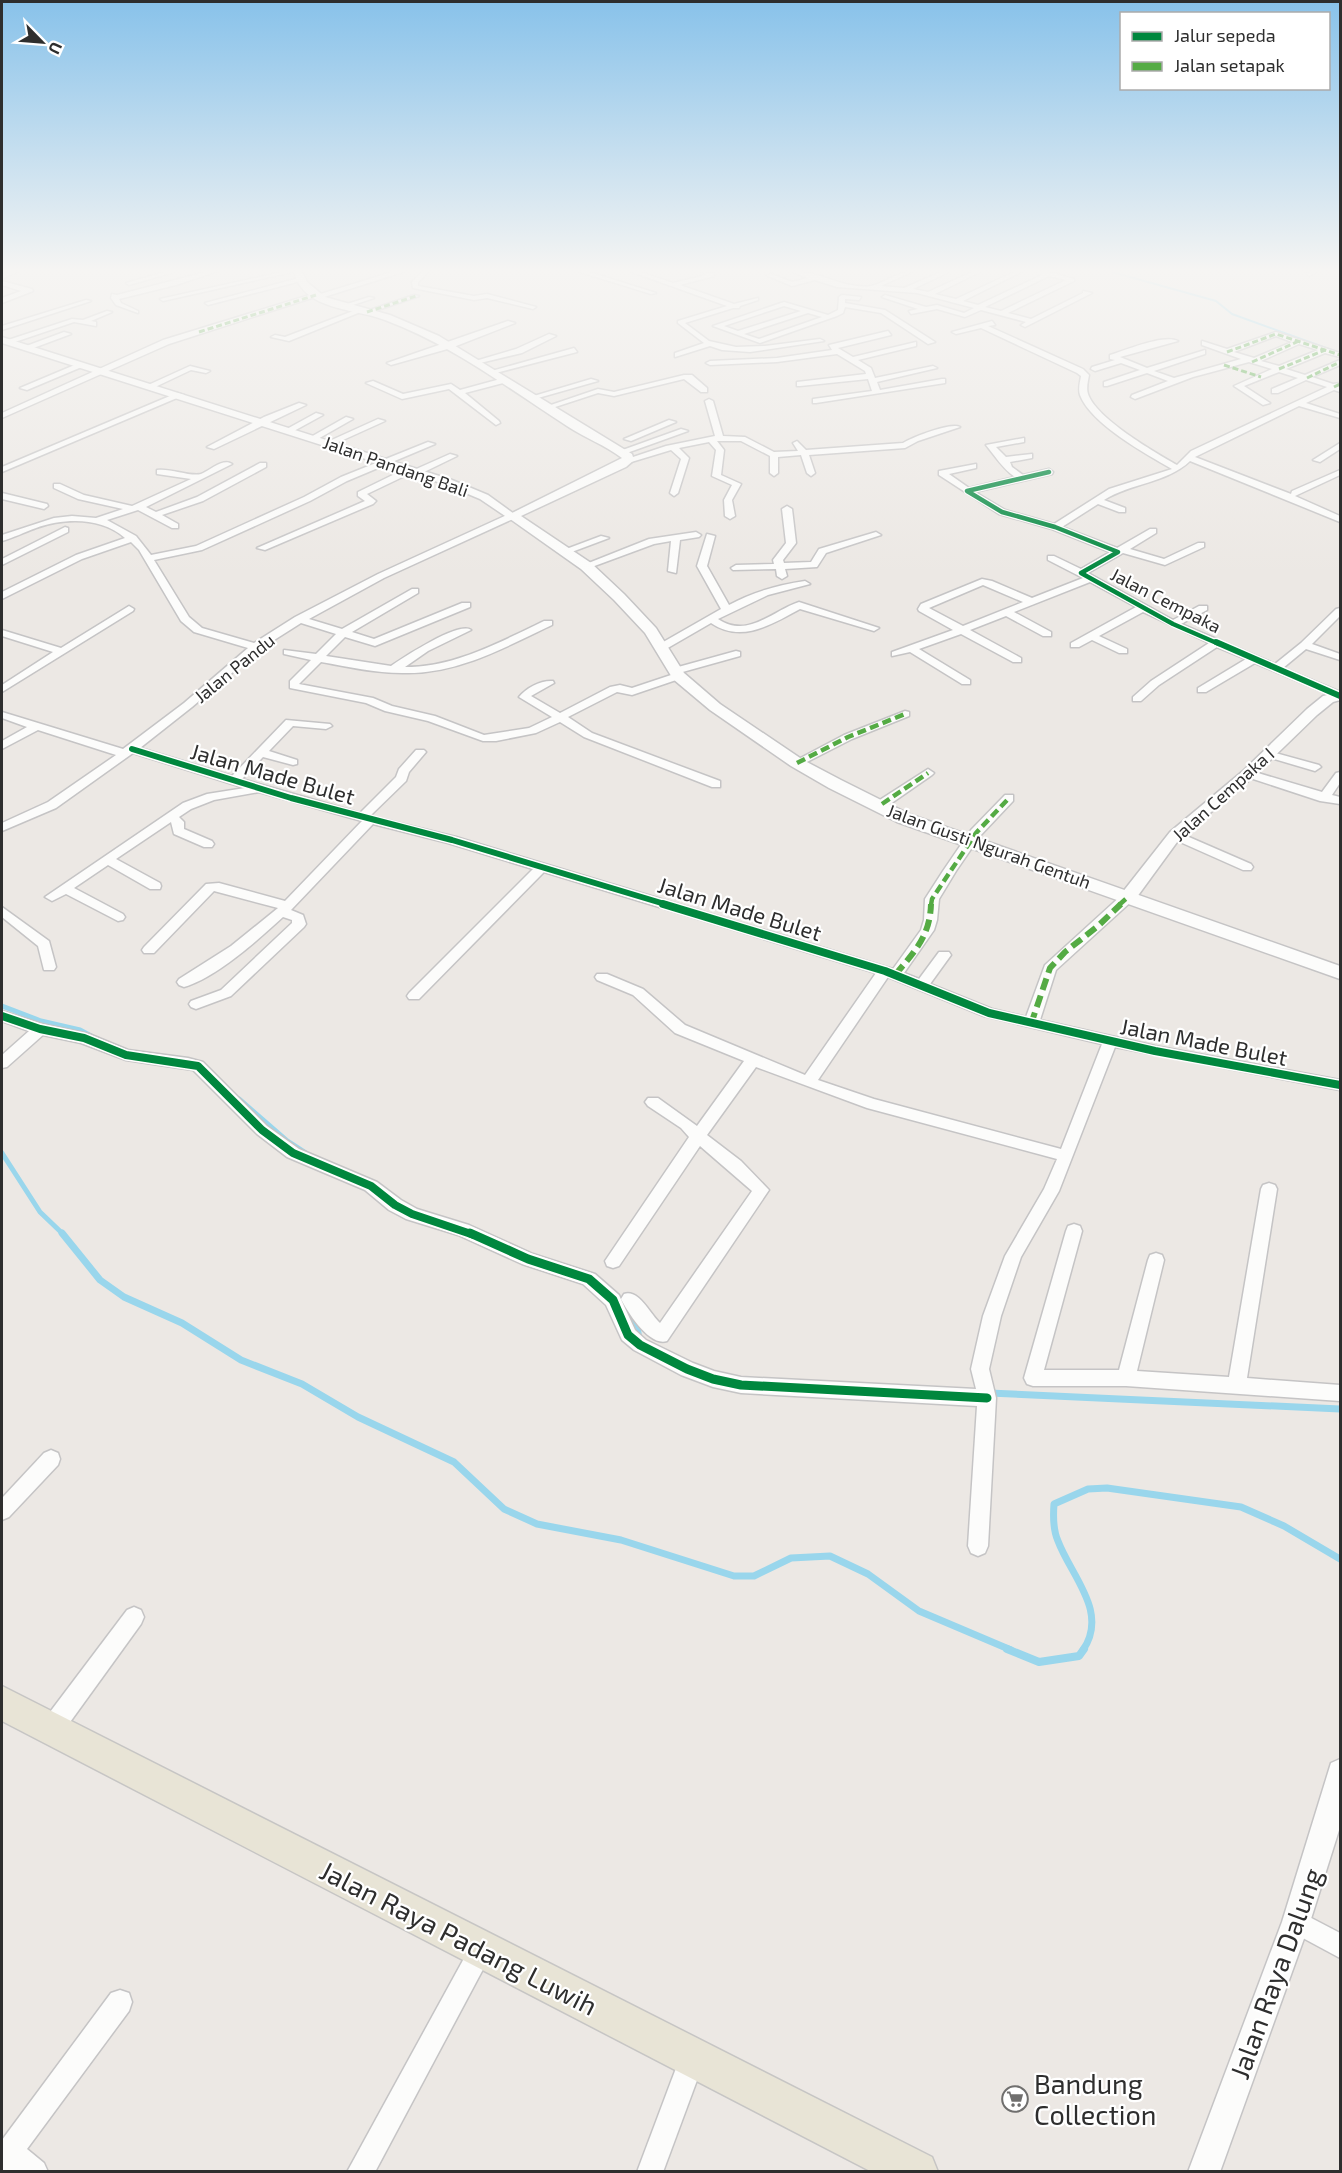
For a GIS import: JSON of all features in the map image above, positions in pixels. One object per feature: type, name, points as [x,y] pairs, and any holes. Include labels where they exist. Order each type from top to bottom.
[{"type":"main road","points":[[494,373],[620,453]]},
{"type":"main road","name":"Jalan Pandu","points":[[513,517],[620,453]]},
{"type":"main road","name":"Jalan Gusti Ngurah Gentuh","points":[[513,517],[586,566],[619,597],[662,647],[677,674],[732,719],[797,763],[903,818],[1341,973]]},
{"type":"main road","name":"Jalan Raya Padang Luwih","points":[[2,1703],[917,2172]]},
{"type":"street","points":[[24,388],[61,373]]},
{"type":"street","points":[[2,416],[99,373]]},
{"type":"street","name":"Jalan Pandang Bali","points":[[107,373],[459,486],[484,498],[513,517]]},
{"type":"street","points":[[150,386],[178,373]]},
{"type":"street","points":[[867,373],[872,379],[876,393]]},
{"type":"street","points":[[800,384],[872,379],[903,373]]},
{"type":"street","points":[[1082,373],[1085,377],[1084,394],[1099,414],[1148,452],[1178,469]]},
{"type":"street","points":[[1107,384],[1137,373]]},
{"type":"street","points":[[1151,373],[1174,381]]},
{"type":"street","points":[[1135,397],[1198,373]]},
{"type":"street","points":[[1250,373],[1261,377]]},
{"type":"street","points":[[1266,403],[1235,384],[1269,373]]},
{"type":"street","points":[[1292,373],[1338,387]]},
{"type":"street","points":[[1275,390],[1316,373]]},
{"type":"street","points":[[546,408],[598,391],[615,394],[684,377],[689,377],[704,390]]},
{"type":"street","points":[[461,392],[504,380]]},
{"type":"street","points":[[531,398],[594,381]]},
{"type":"street","points":[[816,400],[883,394],[942,381]]},
{"type":"street","points":[[370,383],[402,397],[446,386],[453,387],[496,423]]},
{"type":"street","points":[[1055,527],[1119,488],[1178,469],[1194,453],[1297,403],[1338,387]]},
{"type":"street","points":[[2,470],[180,395]]},
{"type":"street","points":[[709,400],[720,450],[716,476],[737,484],[728,500],[730,516]]},
{"type":"street","points":[[1297,403],[1341,416]]},
{"type":"street","points":[[211,447],[302,405]]},
{"type":"street","points":[[289,430],[319,415]]},
{"type":"street","points":[[313,438],[349,419]]},
{"type":"street","points":[[329,443],[381,421]]},
{"type":"street","points":[[620,453],[672,422]]},
{"type":"street","points":[[620,453],[673,448],[716,439],[735,438],[747,441],[763,452],[774,455],[805,454],[905,446],[915,439],[956,427]]},
{"type":"street","points":[[620,453],[684,431]]},
{"type":"street","points":[[1021,440],[990,445],[1008,468],[1021,478]]},
{"type":"street","points":[[797,443],[805,454],[811,473]]},
{"type":"street","points":[[148,558],[199,548],[307,499],[338,482],[431,444]]},
{"type":"street","points":[[1317,460],[1341,446]]},
{"type":"street","points":[[673,448],[685,458],[674,494]]},
{"type":"street","points":[[774,455],[774,473]]},
{"type":"street","points":[[261,548],[372,501],[361,495],[364,492],[453,456]]},
{"type":"street","points":[[1004,460],[1029,456]]},
{"type":"street","points":[[1189,458],[1338,515]]},
{"type":"street","points":[[2,538],[47,521],[71,518],[99,520],[136,508],[228,464]]},
{"type":"street","points":[[155,515],[200,499],[263,465]]},
{"type":"street","name":"Jalan Cempaka","points":[[973,466],[942,473],[1002,512],[1055,527],[1121,551]]},
{"type":"street","points":[[160,472],[199,478]]},
{"type":"street","points":[[970,490],[1048,472]]},
{"type":"street","points":[[1295,493],[1341,472]]},
{"type":"street","points":[[57,486],[81,497],[136,508],[175,526]]},
{"type":"street","points":[[2,496],[44,506]]},
{"type":"street","points":[[1097,500],[1122,510]]},
{"type":"street","points":[[786,586],[779,567],[779,557],[791,543],[787,509]]},
{"type":"street","name":"Jalan Pandu","points":[[2,827],[52,805],[129,752],[256,647],[299,619],[438,549],[513,517]]},
{"type":"street","points":[[99,520],[133,538],[141,545],[185,619],[195,628],[256,647]]},
{"type":"street","points":[[2,562],[64,530]]},
{"type":"street","points":[[1121,551],[1153,531]]},
{"type":"street","points":[[586,566],[652,541],[696,535]]},
{"type":"street","points":[[838,535],[849,543]]},
{"type":"street","points":[[736,568],[814,564],[819,552],[876,535]]},
{"type":"street","points":[[710,536],[702,566],[726,609]]},
{"type":"street","points":[[673,571],[676,537]]},
{"type":"street","points":[[2,596],[79,557],[133,538]]},
{"type":"street","points":[[566,551],[604,538]]},
{"type":"street","points":[[1121,551],[1165,562],[1201,545]]},
{"type":"street","name":"Jalan Cempaka","points":[[1121,551],[1085,576],[1173,624],[1276,668],[1336,697]]},
{"type":"street","points":[[1051,558],[1085,576]]},
{"type":"street","points":[[896,654],[962,630],[1085,576]]},
{"type":"street","points":[[1017,660],[924,612],[924,607],[982,582],[1030,601]]},
{"type":"street","points":[[662,647],[726,609],[760,592],[805,584]]},
{"type":"street","points":[[415,591],[342,634],[318,657],[294,683],[294,686],[369,700],[389,709],[431,718],[483,738],[496,738],[532,731],[614,689],[620,688],[632,692],[736,654]]},
{"type":"street","points":[[299,619],[369,643],[379,642],[466,605]]},
{"type":"street","points":[[711,619],[723,627],[757,628],[799,605],[874,628]]},
{"type":"street","points":[[1075,645],[1142,608]]},
{"type":"street","points":[[1173,624],[1203,608]]},
{"type":"street","points":[[2,689],[129,609]]},
{"type":"street","points":[[1276,668],[1305,645],[1341,611]]},
{"type":"street","points":[[1005,612],[1047,634]]},
{"type":"street","points":[[288,652],[393,670],[426,669],[456,663],[482,654],[548,623]]},
{"type":"street","points":[[393,670],[424,649],[466,630]]},
{"type":"street","points":[[2,633],[61,651]]},
{"type":"street","points":[[1092,636],[1123,651]]},
{"type":"street","points":[[1137,699],[1155,683],[1215,643]]},
{"type":"street","points":[[1305,645],[1341,657]]},
{"type":"street","points":[[911,648],[966,682]]},
{"type":"street","points":[[1203,690],[1254,659]]},
{"type":"street","points":[[549,683],[528,693],[524,698],[561,717],[588,735],[716,784]]},
{"type":"street","name":"Jalan Cempaka I","points":[[1128,897],[1175,835],[1336,697]]},
{"type":"street","points":[[797,763],[848,737],[905,714]]},
{"type":"street","name":"Jalan Made Bulet","points":[[2,715],[257,789],[452,840],[890,973],[972,1008],[1031,1024],[1229,1066],[1341,1085]]},
{"type":"street","points":[[233,782],[290,722],[326,726]]},
{"type":"street","points":[[2,746],[36,726]]},
{"type":"street","points":[[184,982],[211,966],[284,908],[402,778],[403,771],[420,752]]},
{"type":"street","points":[[262,753],[293,762]]},
{"type":"street","points":[[1268,754],[1315,767]]},
{"type":"street","points":[[879,806],[928,773]]},
{"type":"street","points":[[1248,774],[1324,798],[1341,801]]},
{"type":"street","points":[[1324,798],[1341,775]]},
{"type":"street","points":[[52,897],[187,806],[203,799],[257,789]]},
{"type":"street","points":[[808,1083],[890,973],[926,932],[930,923],[929,906],[932,899],[968,840],[985,819],[1009,798]]},
{"type":"street","points":[[171,817],[178,822],[178,831],[207,844]]},
{"type":"street","points":[[1175,835],[1247,867]]},
{"type":"street","points":[[108,860],[155,886]]},
{"type":"street","points":[[414,996],[541,868]]},
{"type":"street","points":[[149,950],[211,887],[216,886],[284,908],[298,918],[299,924],[226,993],[196,1004]]},
{"type":"street","points":[[65,888],[118,917]]},
{"type":"street","points":[[1031,1024],[1050,968],[1128,897]]},
{"type":"street","points":[[2,911],[44,944],[49,967]]},
{"type":"street","points":[[921,987],[944,955]]},
{"type":"street","points":[[602,977],[638,992],[680,1029],[808,1083],[872,1104],[1066,1156]]},
{"type":"street","points":[[2,1016],[40,1029],[84,1038],[134,1057],[198,1066],[261,1130],[293,1153],[371,1186],[395,1205],[412,1214],[463,1230],[528,1259],[589,1280],[613,1300],[619,1311],[622,1326],[634,1341],[687,1369],[713,1379],[741,1385],[987,1398]]},
{"type":"street","points":[[2,1063],[40,1029]]},
{"type":"street","points":[[978,1546],[987,1398],[980,1369],[992,1316],[1013,1256],[1046,1199],[1066,1156],[1110,1041]]},
{"type":"street","points":[[613,1261],[698,1136],[754,1059]]},
{"type":"street","points":[[630,1299],[644,1319],[661,1336],[761,1190],[686,1124],[653,1102]]},
{"type":"street","points":[[1237,1386],[1269,1189]]},
{"type":"street","points":[[1074,1231],[1033,1378],[1126,1378],[1341,1393]]},
{"type":"street","points":[[1126,1378],[1156,1260]]},
{"type":"street","points":[[2,1511],[51,1459]]},
{"type":"street","points":[[52,1728],[134,1617]]},
{"type":"street","name":"Jalan Raya Dalung","points":[[1204,2172],[1296,1922],[1341,1772]]},
{"type":"street","points":[[1296,1922],[1341,1946]]},
{"type":"street","points":[[360,2172],[481,1950]]},
{"type":"street","points":[[34,2172],[5,2156],[120,2002]]},
{"type":"street","points":[[650,2172],[693,2056]]},
{"type":"waterway","points":[[2,1006],[41,1021],[80,1030],[91,1036]]},
{"type":"waterway","points":[[239,1099],[286,1140],[306,1153]]},
{"type":"waterway","points":[[2,1153],[40,1212],[62,1233]]},
{"type":"waterway","points":[[62,1233],[100,1280],[124,1297],[182,1323],[241,1360],[302,1384],[358,1417],[454,1462],[504,1509],[537,1524],[621,1540],[734,1576],[754,1576],[791,1558],[830,1556],[868,1574],[919,1611],[1011,1650]]},
{"type":"waterway","points":[[619,1300],[635,1318],[639,1338]]},
{"type":"waterway","points":[[989,1393],[1340,1409]]},
{"type":"waterway","points":[[1083,1650],[1090,1636],[1092,1622],[1090,1608],[1056,1537],[1054,1504],[1088,1489],[1107,1488],[1241,1507],[1284,1526],[1340,1559]]},
{"type":"waterway","points":[[1007,1649],[1039,1662],[1079,1656],[1084,1649]]},
{"type":"marked path","points":[[1250,373],[1261,377]]},
{"type":"marked path","points":[[1307,378],[1316,373]]},
{"type":"marked path","points":[[1334,387],[1340,384]]},
{"type":"marked path","points":[[797,763],[848,737],[905,714]]},
{"type":"marked path","points":[[882,804],[928,773]]},
{"type":"marked path","points":[[895,975],[924,937],[931,920],[932,899],[949,871],[966,845],[1009,798]]},
{"type":"marked path","points":[[1031,1024],[1050,968],[1128,897]]},
{"type":"cycle path","points":[[1049,472],[967,491],[1002,512],[1055,527],[1118,552],[1081,573],[1173,624],[1340,696]]},
{"type":"cycle path","points":[[132,749],[291,798],[452,840],[885,971],[989,1013],[1155,1051],[1340,1085]]},
{"type":"cycle path","points":[[2,1016],[40,1029],[84,1038],[126,1055],[198,1066],[262,1130],[293,1153],[371,1186],[395,1205],[412,1214],[463,1230],[528,1259],[589,1279],[613,1300],[628,1335],[640,1345],[687,1369],[713,1379],[741,1385],[987,1398]]},
{"type":"place","name":"Bandung Collection","points":[[1015,2099]]}]
